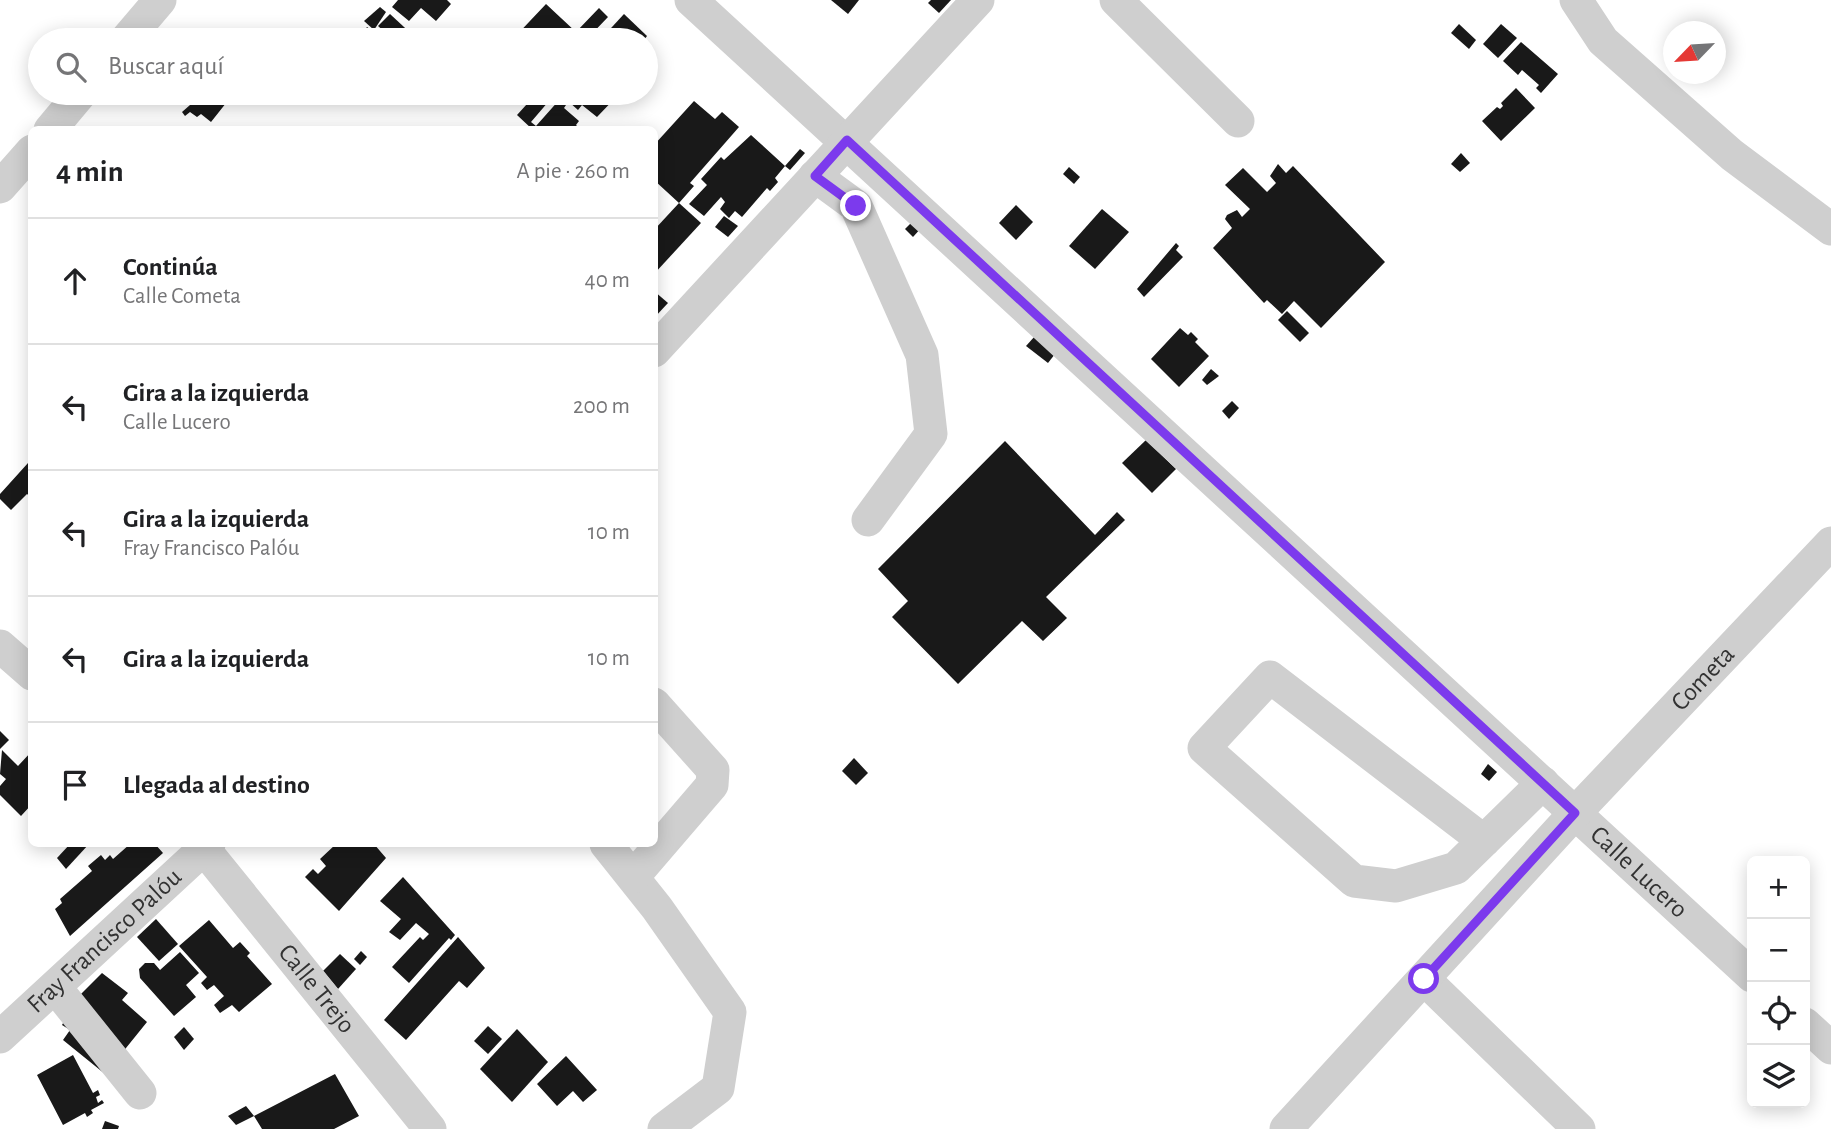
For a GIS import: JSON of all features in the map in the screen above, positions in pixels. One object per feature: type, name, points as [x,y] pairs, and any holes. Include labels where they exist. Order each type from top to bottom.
[{"type":"street","points":[[136,28],[160,0]]},
{"type":"street","name":"Calle Lucero","points":[[691,0],[847,140],[1747,970]]},
{"type":"street","points":[[658,347],[978,0]]},
{"type":"street","points":[[1116,0],[1238,121]]},
{"type":"street","points":[[1576,0],[1603,41],[1732,155],[1831,229]]},
{"type":"street","points":[[53,126],[71,105]]},
{"type":"street","points":[[0,187],[28,156]]},
{"type":"street","points":[[815,176],[856,206],[922,355],[931,434],[868,520]]},
{"type":"street","name":"Cometa","points":[[1286,1129],[1575,813],[1831,542]]},
{"type":"street","points":[[0,646],[28,670]]},
{"type":"street","points":[[1484,841],[1270,677],[1204,748],[1354,881],[1396,886],[1456,868],[1484,841],[1543,783]]},
{"type":"street","points":[[633,877],[712,785],[713,770],[658,708]]},
{"type":"street","name":"Fray Francisco Palóu","points":[[0,1037],[202,847]]},
{"type":"street","name":"Calle Trejo","points":[[206,847],[430,1129]]},
{"type":"street","points":[[608,847],[730,1012],[718,1088],[664,1129]]},
{"type":"street","points":[[1424,979],[1579,1129]]},
{"type":"street","points":[[55,987],[140,1093]]},
{"type":"street","points":[[1810,1029],[1831,1048]]},
{"type":"building","points":[[398,0],[447,0],[451,4],[436,21],[421,8],[409,21],[392,7]]},
{"type":"building","points":[[831,0],[859,0],[848,14]]},
{"type":"building","points":[[931,0],[951,0],[939,13],[928,3]]},
{"type":"building","points":[[546,4],[572,28],[523,28]]},
{"type":"building","points":[[380,7],[386,12],[375,28],[364,21]]},
{"type":"building","points":[[599,8],[608,17],[597,28],[580,28]]},
{"type":"building","points":[[390,14],[405,28],[380,28],[378,26]]},
{"type":"building","points":[[624,14],[639,28],[611,28]]},
{"type":"building","points":[[1459,24],[1476,40],[1469,49],[1451,33]]},
{"type":"building","points":[[1501,24],[1517,38],[1498,58],[1483,44]]},
{"type":"building","points":[[1521,42],[1558,74],[1541,93],[1536,88],[1539,85],[1522,70],[1518,75],[1503,61]]},
{"type":"building","points":[[1516,88],[1535,108],[1501,141],[1482,121],[1497,107],[1500,109],[1503,106],[1501,103]]},
{"type":"building","points":[[694,101],[715,119],[722,112],[739,127],[690,183],[694,186],[679,203],[658,184],[658,141]]},
{"type":"building","points":[[190,105],[224,105],[211,122],[201,114],[197,117],[190,112],[185,116],[182,112]]},
{"type":"building","points":[[526,105],[546,105],[531,122],[536,126],[529,126],[517,115]]},
{"type":"building","points":[[555,105],[566,105],[564,108],[579,121],[576,125],[536,126]]},
{"type":"building","points":[[582,105],[608,105],[597,117]]},
{"type":"building","points":[[751,135],[785,166],[775,178],[778,182],[770,191],[767,188],[742,217],[735,211],[729,218],[720,209],[725,202],[721,197],[704,216],[689,204],[707,185],[701,179],[721,157],[724,160]]},
{"type":"building","points":[[800,149],[805,153],[790,170],[785,166]]},
{"type":"building","points":[[1461,153],[1470,163],[1460,172],[1451,164]]},
{"type":"building","points":[[1278,164],[1286,173],[1293,166],[1385,262],[1321,328],[1294,301],[1282,314],[1267,300],[1264,303],[1213,248],[1232,228],[1225,219],[1227,215],[1237,210],[1242,217],[1250,209],[1225,185],[1243,168],[1267,192],[1276,183],[1270,176]]},
{"type":"building","points":[[1069,167],[1080,177],[1074,184],[1063,174]]},
{"type":"building","points":[[679,203],[701,223],[658,270],[658,226]]},
{"type":"building","points":[[1016,205],[1033,222],[1016,240],[999,223]]},
{"type":"building","points":[[1102,209],[1129,232],[1095,269],[1069,246]]},
{"type":"building","points":[[724,216],[738,226],[728,237],[715,227]]},
{"type":"building","points":[[914,220],[922,227],[913,237],[905,229]]},
{"type":"building","points":[[1176,243],[1179,246],[1176,250],[1183,257],[1144,297],[1137,289]]},
{"type":"building","points":[[658,294],[668,303],[658,314]]},
{"type":"building","points":[[1287,311],[1309,333],[1300,342],[1278,320]]},
{"type":"building","points":[[1180,328],[1188,335],[1191,332],[1198,339],[1195,342],[1209,356],[1179,387],[1151,359]]},
{"type":"building","points":[[1035,336],[1055,354],[1048,363],[1026,346]]},
{"type":"building","points":[[1211,369],[1219,376],[1207,385],[1202,380]]},
{"type":"building","points":[[1232,401],[1239,408],[1229,419],[1222,411]]},
{"type":"building","points":[[1146,440],[1176,469],[1152,493],[1122,463]]},
{"type":"building","points":[[1005,441],[1095,535],[1117,512],[1125,520],[1046,597],[1067,618],[1043,641],[1022,621],[958,684],[892,617],[908,601],[878,569]]},
{"type":"building","points":[[28,463],[28,495],[11,510],[0,499],[0,494]]},
{"type":"building","points":[[0,731],[9,740],[0,749]]},
{"type":"building","points":[[2,750],[18,766],[28,755],[28,808],[21,816],[0,795],[0,786],[6,779],[0,774]]},
{"type":"building","points":[[854,758],[868,773],[856,785],[842,771]]},
{"type":"building","points":[[1488,764],[1497,772],[1489,781],[1481,774]]},
{"type":"building","points":[[67,847],[86,847],[66,869],[57,858]]},
{"type":"building","points":[[127,847],[158,847],[163,853],[70,936],[55,909],[62,903],[60,899],[92,871],[88,866],[101,855],[105,860],[110,855],[113,859]]},
{"type":"building","points":[[333,847],[377,847],[386,858],[339,911],[305,877],[313,869],[318,874],[326,866],[320,859]]},
{"type":"building","points":[[403,877],[455,935],[451,940],[449,938],[409,983],[392,967],[420,937],[423,940],[429,934],[416,923],[400,940],[389,932],[401,919],[380,901]]},
{"type":"building","points":[[156,919],[178,944],[159,961],[137,937]]},
{"type":"building","points":[[209,920],[233,948],[240,942],[250,953],[247,956],[272,984],[239,1012],[232,1005],[220,1013],[214,1005],[224,996],[214,985],[207,990],[201,983],[207,977],[179,946]]},
{"type":"building","points":[[458,937],[485,968],[467,988],[459,981],[406,1040],[384,1020]]},
{"type":"building","points":[[361,951],[367,957],[360,965],[354,959]]},
{"type":"building","points":[[180,952],[199,973],[186,985],[196,997],[174,1016],[140,978],[139,969],[145,963],[154,963],[160,970]]},
{"type":"building","points":[[340,954],[356,969],[338,989],[323,971]]},
{"type":"building","points":[[102,973],[128,993],[122,1000],[147,1022],[105,1074],[63,1040],[70,1030],[62,1025],[77,998]]},
{"type":"building","points":[[488,1026],[502,1039],[488,1054],[474,1041]]},
{"type":"building","points":[[184,1027],[194,1039],[184,1050],[174,1037]]},
{"type":"building","points":[[517,1029],[548,1062],[512,1102],[480,1069]]},
{"type":"building","points":[[73,1055],[93,1093],[98,1090],[98,1103],[102,1100],[104,1103],[91,1110],[93,1113],[87,1117],[85,1113],[63,1125],[37,1075]]},
{"type":"building","points":[[566,1056],[597,1090],[583,1102],[573,1091],[557,1106],[537,1084]]},
{"type":"building","points":[[335,1074],[359,1116],[334,1129],[262,1129],[254,1116]]},
{"type":"building","points":[[246,1106],[254,1116],[236,1125],[228,1116]]},
{"type":"building","points":[[105,1121],[119,1126],[118,1129],[102,1129]]},
{"type":"route","points":[[856,206],[815,176],[847,140],[1575,813],[1424,979]]}]
